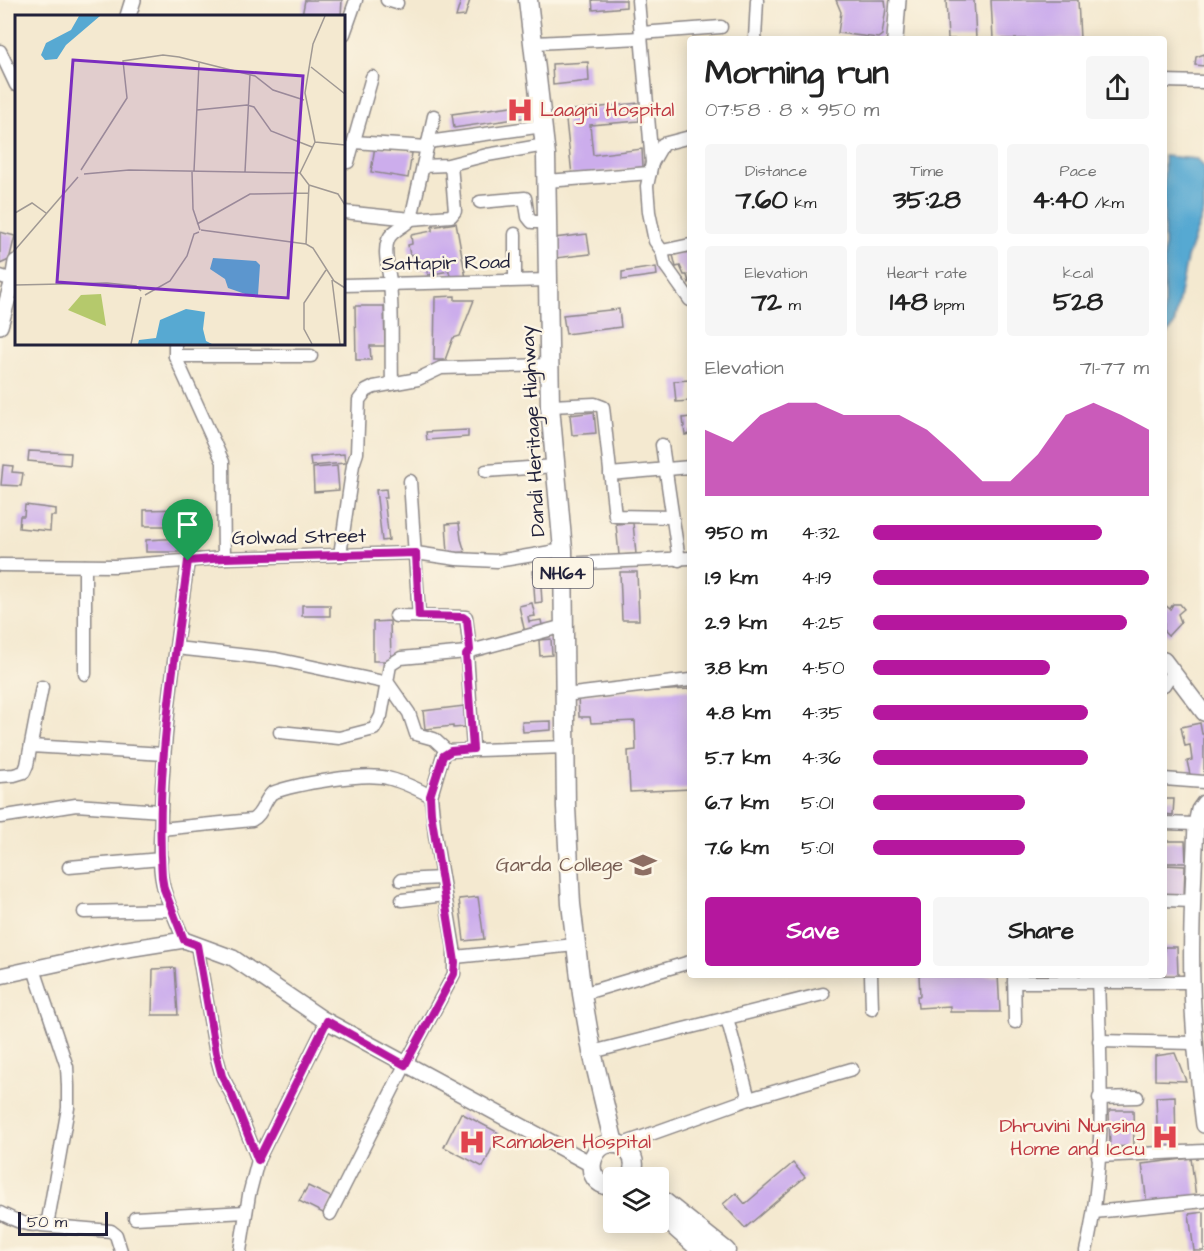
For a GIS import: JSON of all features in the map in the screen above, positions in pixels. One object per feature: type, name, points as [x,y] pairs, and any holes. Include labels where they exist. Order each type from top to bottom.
[{"type":"highway","name":"Dandi Heritage Highway","points":[[528,0],[535,44],[547,181],[550,406],[563,557],[567,846],[575,945],[582,994],[592,1052],[617,1144]]},
{"type":"highway","points":[[603,1183],[595,1178],[591,1164],[592,1158],[606,1144],[617,1144]]},
{"type":"highway","name":"NH64","points":[[617,1144],[632,1155],[633,1167]]},
{"type":"highway","points":[[669,1206],[726,1251]]},
{"type":"highway","points":[[669,1222],[702,1251]]},
{"type":"main road","points":[[128,15],[133,0]]},
{"type":"main road","points":[[895,36],[898,0]]},
{"type":"main road","points":[[0,326],[15,266]]},
{"type":"main road","points":[[1167,652],[1204,699]]},
{"type":"main road","points":[[1169,666],[1204,713]]},
{"type":"main road","points":[[1204,803],[1199,810],[1196,824],[1198,942],[1192,982],[1199,1015],[1195,1043],[1204,1125]]},
{"type":"main road","points":[[0,976],[115,951],[190,942],[233,958],[327,1021],[591,1164]]},
{"type":"street","points":[[345,31],[356,0]]},
{"type":"street","points":[[638,0],[651,168]]},
{"type":"street","points":[[755,36],[757,0]]},
{"type":"street","points":[[535,44],[721,27]]},
{"type":"street","points":[[0,51],[15,83]]},
{"type":"street","points":[[348,162],[372,77]]},
{"type":"street","points":[[1167,81],[1204,82]]},
{"type":"street","points":[[392,384],[390,283],[386,248],[392,234],[411,219],[434,116]]},
{"type":"street","points":[[354,142],[427,145],[543,126]]},
{"type":"street","points":[[687,138],[663,144],[651,168],[647,186],[655,241],[662,251],[665,266],[687,296]]},
{"type":"street","points":[[423,166],[451,165],[487,155],[545,145]]},
{"type":"street","points":[[345,212],[411,219],[451,216],[454,214],[451,165]]},
{"type":"street","points":[[547,181],[651,168]]},
{"type":"street","points":[[480,202],[525,198],[528,218],[532,222],[548,222]]},
{"type":"street","points":[[515,234],[515,280]]},
{"type":"street","points":[[662,251],[687,246]]},
{"type":"street","name":"Sattapir Road","points":[[345,285],[549,280]]},
{"type":"street","points":[[224,558],[223,462],[175,350],[311,356]]},
{"type":"street","points":[[340,555],[353,465],[357,453],[359,400],[366,391],[374,387],[418,379],[441,368],[550,364]]},
{"type":"street","points":[[550,406],[595,404],[603,407],[615,516],[672,517]]},
{"type":"street","points":[[662,445],[672,517],[684,559]]},
{"type":"street","points":[[486,471],[555,466]]},
{"type":"street","points":[[610,474],[687,467]]},
{"type":"street","points":[[411,481],[419,616]]},
{"type":"street","name":"Golwad Street","points":[[0,565],[116,566],[224,558],[416,553],[457,559],[497,561],[563,557],[684,559]]},
{"type":"street","points":[[188,561],[164,754],[160,859],[164,889],[172,910],[190,942],[222,1076],[258,1160]]},
{"type":"street","points":[[85,566],[85,674]]},
{"type":"street","points":[[396,616],[466,617],[473,749]]},
{"type":"street","points":[[280,732],[339,738],[374,729],[381,716],[390,665],[395,661],[401,658],[468,651],[564,626]]},
{"type":"street","points":[[176,648],[276,659],[388,683],[409,713],[416,734],[434,739],[447,751]]},
{"type":"street","points":[[565,695],[687,680]]},
{"type":"street","points":[[0,776],[24,772],[42,687]]},
{"type":"street","points":[[31,746],[164,754]]},
{"type":"street","points":[[330,1214],[454,974],[455,957],[430,796],[443,756],[447,751],[473,749],[566,747]]},
{"type":"street","points":[[161,829],[252,820],[259,816],[267,798],[272,793],[339,778],[387,777],[430,796]]},
{"type":"street","points":[[1167,779],[1204,782]]},
{"type":"street","points":[[0,817],[76,805],[161,811]]},
{"type":"street","points":[[1167,823],[1196,824]]},
{"type":"street","points":[[69,867],[160,859]]},
{"type":"street","points":[[401,880],[442,878]]},
{"type":"street","points":[[402,900],[445,895]]},
{"type":"street","points":[[1167,901],[1196,911]]},
{"type":"street","points":[[84,912],[172,910]]},
{"type":"street","points":[[455,957],[575,945]]},
{"type":"street","points":[[582,994],[687,963]]},
{"type":"street","points":[[34,969],[67,1067],[68,1086],[68,1108],[48,1220],[41,1225]]},
{"type":"street","points":[[871,978],[872,1009]]},
{"type":"street","points":[[1015,1022],[1014,979],[1192,982]]},
{"type":"street","points":[[1086,1251],[1094,1212],[1098,1156],[1098,979]]},
{"type":"street","points":[[592,1052],[823,994]]},
{"type":"street","points":[[727,1018],[749,1099]]},
{"type":"street","points":[[240,1251],[258,1160],[327,1021]]},
{"type":"street","points":[[1099,1041],[1195,1043]]},
{"type":"street","points":[[617,1144],[749,1099],[852,1069]]},
{"type":"street","points":[[1099,1098],[1137,1097]]},
{"type":"street","points":[[1098,1156],[1204,1151]]},
{"type":"street","points":[[1094,1212],[1204,1201]]},
{"type":"street","points":[[135,1218],[246,1212]]},
{"type":"street","points":[[0,1213],[29,1225],[111,1231],[116,1235],[121,1251]]},
{"type":"water","points":[[1167,156],[1197,159],[1204,167],[1204,211],[1187,258],[1174,325],[1167,335]]},
{"type":"building","points":[[305,0],[342,0],[341,15],[302,15]]},
{"type":"building","points":[[461,0],[470,0],[465,16],[456,17]]},
{"type":"building","points":[[592,0],[626,0],[626,7],[593,10]]},
{"type":"building","points":[[836,0],[885,0],[882,35],[862,36],[838,33],[841,12]]},
{"type":"building","points":[[946,0],[974,0],[976,36],[948,36]]},
{"type":"building","points":[[991,0],[1078,0],[1080,36],[993,36]]},
{"type":"building","points":[[1204,54],[1204,66],[1195,65],[1196,57]]},
{"type":"building","points":[[588,62],[589,81],[553,85],[552,64]]},
{"type":"building","points":[[638,103],[639,121],[590,125],[593,155],[642,149],[643,167],[572,175],[565,111]]},
{"type":"building","points":[[526,104],[528,117],[454,128],[452,114]]},
{"type":"building","points":[[375,146],[412,153],[408,178],[371,172]]},
{"type":"building","points":[[456,223],[466,278],[451,281],[449,271],[428,275],[426,268],[419,269],[416,254],[410,255],[408,245],[412,244],[411,235],[432,231],[432,227]]},
{"type":"building","points":[[0,232],[15,236],[9,260],[0,264]]},
{"type":"building","points":[[587,234],[590,254],[556,258],[554,238]]},
{"type":"building","points":[[687,251],[687,275],[684,275],[680,266],[676,267],[673,255]]},
{"type":"building","points":[[656,267],[657,275],[622,280],[622,272]]},
{"type":"building","points":[[455,296],[455,300],[474,300],[460,336],[453,338],[445,360],[434,360],[435,297]]},
{"type":"building","points":[[355,306],[384,306],[385,346],[370,346],[371,360],[356,360]]},
{"type":"building","points":[[619,309],[621,327],[566,334],[563,315]]},
{"type":"building","points":[[687,380],[687,401],[676,402],[674,381]]},
{"type":"building","points":[[594,412],[596,433],[572,435],[570,415]]},
{"type":"building","points":[[687,417],[687,435],[685,435],[683,418]]},
{"type":"building","points":[[468,430],[468,437],[427,440],[426,432]]},
{"type":"building","points":[[29,451],[71,453],[70,465],[28,461]]},
{"type":"building","points":[[344,454],[345,463],[311,466],[310,457]]},
{"type":"building","points":[[3,465],[13,466],[12,472],[23,473],[21,486],[1,485]]},
{"type":"building","points":[[337,466],[339,490],[314,492],[313,468]]},
{"type":"building","points":[[386,489],[387,498],[384,498],[389,540],[382,541],[376,490]]},
{"type":"building","points":[[25,505],[56,509],[56,516],[51,516],[50,531],[19,528],[20,516],[24,516]]},
{"type":"building","points":[[183,509],[184,526],[144,526],[144,510]]},
{"type":"building","points":[[459,523],[465,552],[448,553],[446,524]]},
{"type":"building","points":[[633,523],[636,554],[619,555],[616,524]]},
{"type":"building","points":[[183,538],[183,552],[146,552],[146,540]]},
{"type":"building","points":[[540,570],[542,602],[535,603],[533,571]]},
{"type":"building","points":[[620,572],[637,572],[639,620],[622,620]]},
{"type":"building","points":[[532,603],[535,616],[528,617],[529,622],[541,620],[543,629],[525,633],[519,606]]},
{"type":"building","points":[[1173,604],[1180,604],[1184,609],[1178,614],[1181,622],[1168,636],[1167,606],[1170,609]]},
{"type":"building","points":[[302,605],[330,605],[330,616],[302,616]]},
{"type":"building","points":[[390,621],[391,661],[373,661],[373,622]]},
{"type":"building","points":[[551,639],[552,655],[540,656],[539,640]]},
{"type":"building","points":[[687,689],[687,789],[630,792],[628,751],[636,750],[635,721],[591,723],[590,717],[579,717],[578,695]]},
{"type":"building","points":[[464,706],[466,727],[425,729],[423,711]]},
{"type":"building","points":[[551,721],[551,730],[523,732],[522,722]]},
{"type":"building","points":[[1200,723],[1202,734],[1204,734],[1204,777],[1191,779],[1187,761],[1192,760],[1190,745],[1185,746],[1181,727]]},
{"type":"building","points":[[1167,799],[1174,799],[1173,815],[1167,814]]},
{"type":"building","points":[[1167,841],[1185,841],[1186,863],[1167,863]]},
{"type":"building","points":[[1167,865],[1185,866],[1184,896],[1167,895]]},
{"type":"building","points":[[478,897],[484,939],[464,941],[459,899]]},
{"type":"building","points":[[1167,947],[1177,947],[1178,976],[1167,977]]},
{"type":"building","points":[[175,968],[178,1015],[152,1015],[153,969]]},
{"type":"building","points":[[919,978],[998,978],[1000,1012],[950,1012],[950,1006],[918,1008],[917,996],[920,996]]},
{"type":"building","points":[[1175,1053],[1186,1081],[1155,1080],[1155,1056]]},
{"type":"building","points":[[1175,1096],[1176,1149],[1158,1150],[1156,1097]]},
{"type":"building","points":[[1109,1110],[1133,1110],[1134,1146],[1110,1147]]},
{"type":"building","points":[[461,1113],[499,1133],[483,1167],[444,1147]]},
{"type":"building","points":[[1191,1158],[1196,1198],[1147,1204],[1142,1164]]},
{"type":"building","points":[[793,1163],[805,1177],[745,1228],[723,1204],[736,1193],[745,1204]]},
{"type":"building","points":[[308,1186],[333,1198],[325,1214],[299,1201]]},
{"type":"building","points":[[1204,1212],[1204,1251],[1194,1251],[1189,1214]]},
{"type":"place","name":"Laagni Hospital","points":[[520,110]]},
{"type":"place","name":"Garda College","points":[[643,865]]},
{"type":"place","name":"Dhruvini Nursing Home and Iccu","points":[[1165,1137]]},
{"type":"place","name":"Ramaben Hospital","points":[[472,1142]]},
{"type":"route","points":[[416,553],[419,616],[466,617],[467,620],[470,650],[466,655],[473,749],[447,751],[443,756],[430,796],[454,948],[454,974],[405,1065],[327,1021],[258,1160],[222,1076],[197,945],[184,940],[164,889],[162,877],[160,859],[163,768],[169,699],[188,561],[416,553]]}]
